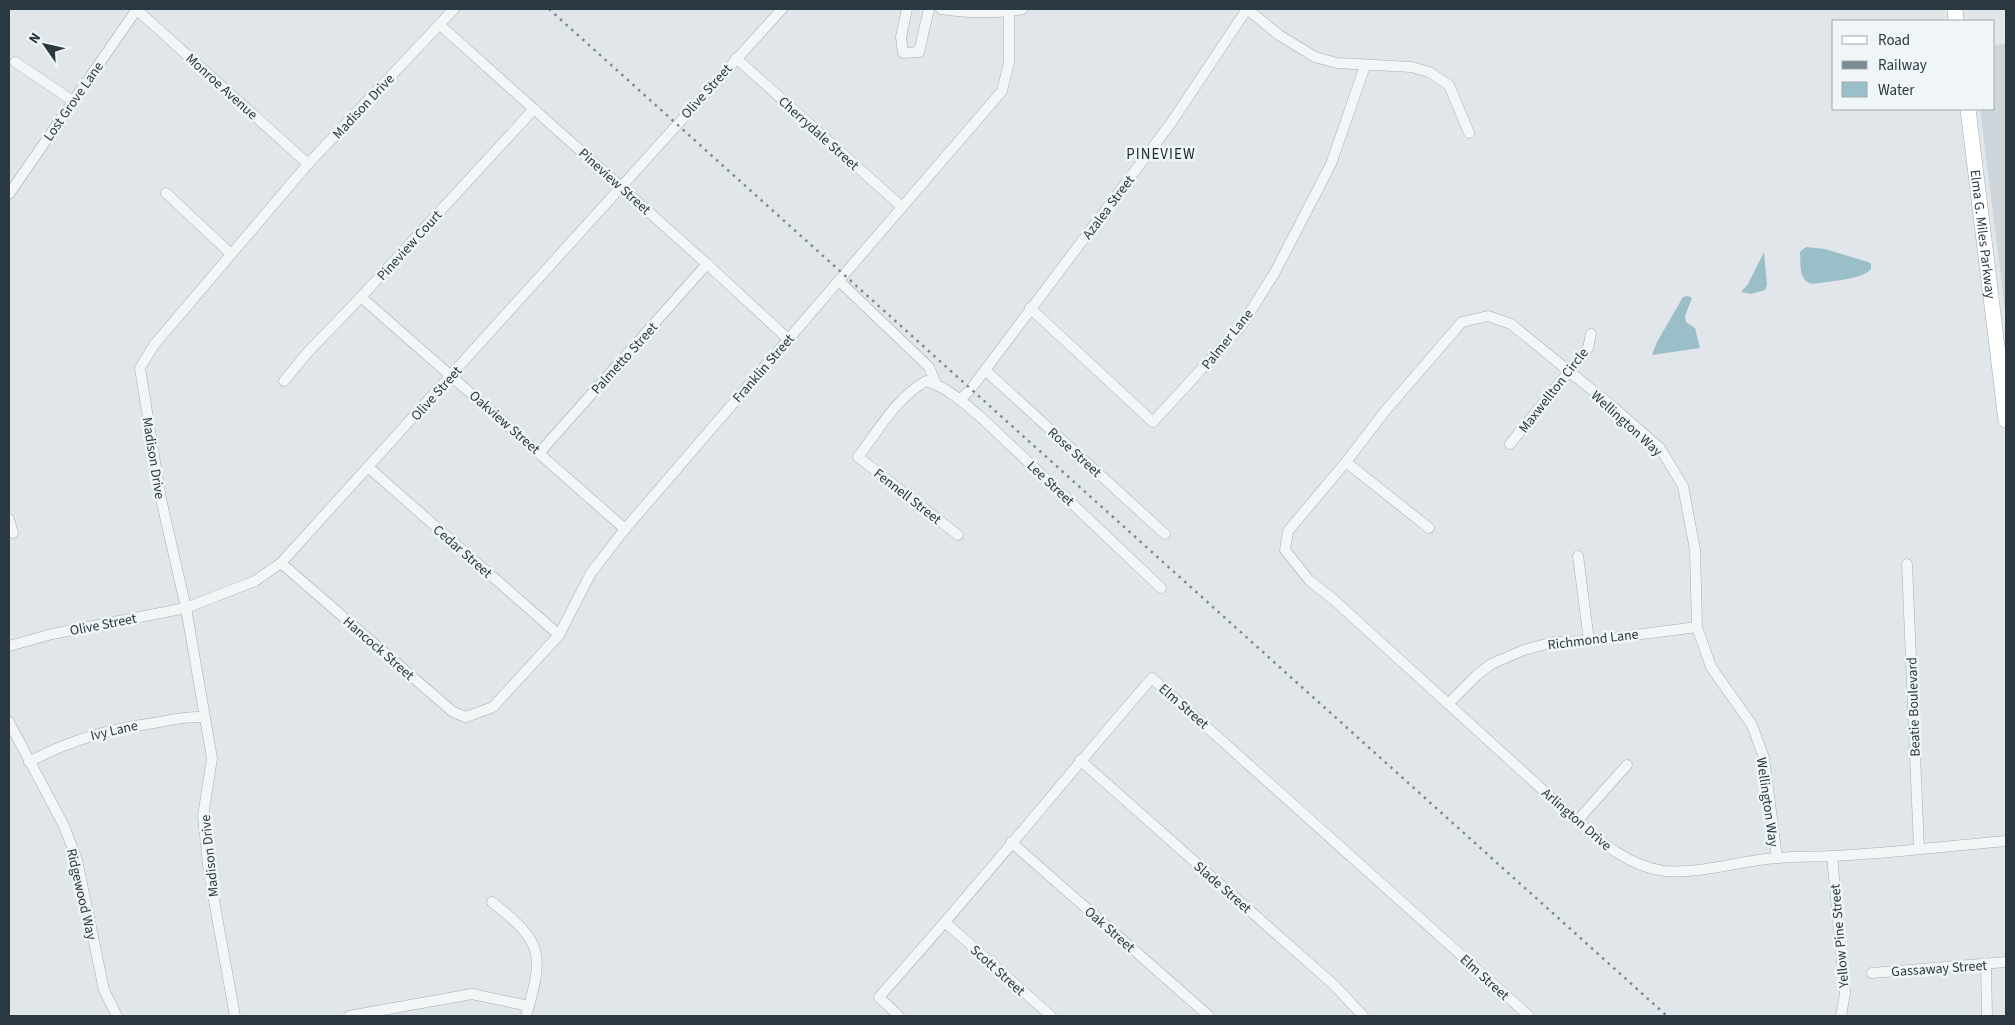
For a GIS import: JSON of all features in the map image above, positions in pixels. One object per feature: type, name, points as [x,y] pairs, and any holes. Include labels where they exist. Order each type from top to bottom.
[{"type":"main road","name":"Elma G. Miles Parkway","points":[[1968,110],[2006,420]]},
{"type":"street","name":"Lost Grove Lane","points":[[9,194],[137,9]]},
{"type":"street","name":"Monroe Avenue","points":[[137,9],[308,164]]},
{"type":"street","name":"Madison Drive","points":[[235,1016],[208,873],[203,816],[212,758],[186,608],[160,498],[140,368],[154,345],[308,164],[454,9]]},
{"type":"street","name":"Olive Street","points":[[9,646],[52,634],[186,608],[255,581],[281,563],[782,9]]},
{"type":"street","points":[[908,9],[901,37],[903,53],[919,52],[929,9]]},
{"type":"street","points":[[941,9],[962,12],[1009,12],[1023,9]]},
{"type":"street","points":[[1247,9],[1279,35],[1315,57],[1337,63],[1365,66],[1412,67],[1429,72],[1449,85],[1468,132]]},
{"type":"street","name":"Azalea Street","points":[[960,400],[1166,130],[1247,9]]},
{"type":"street","name":"Franklin Street","points":[[482,711],[493,707],[559,635],[591,574],[625,529],[1002,90],[1009,63],[1009,12]]},
{"type":"street","name":"Pineview Street","points":[[440,25],[708,264],[788,339]]},
{"type":"street","name":"Cherrydale Street","points":[[736,58],[902,207]]},
{"type":"street","points":[[15,62],[73,101]]},
{"type":"street","name":"Palmer Lane","points":[[1030,308],[1153,422],[1242,325],[1275,272],[1331,164],[1365,66]]},
{"type":"street","name":"Pineview Court","points":[[284,381],[308,352],[362,297],[534,109]]},
{"type":"street","points":[[166,193],[231,254]]},
{"type":"street","name":"Palmetto Street","points":[[540,452],[708,264]]},
{"type":"street","name":"Lee Street","points":[[839,281],[922,360],[934,374],[936,384],[960,400],[1161,588]]},
{"type":"street","name":"Oakview Street","points":[[362,297],[540,452],[625,529]]},
{"type":"street","name":"Wellington Way","points":[[1288,532],[1386,410],[1462,322],[1488,316],[1510,324],[1660,448],[1683,486],[1695,550],[1697,627],[1711,667],[1752,725],[1764,758],[1777,858]]},
{"type":"street","name":"Maxwellton Circle","points":[[1510,444],[1588,348],[1591,334]]},
{"type":"street","name":"Rose Street","points":[[984,370],[1165,534]]},
{"type":"street","name":"Fennell Street","points":[[936,384],[926,381],[913,388],[891,412],[858,458],[958,534]]},
{"type":"street","points":[[1346,462],[1429,528]]},
{"type":"street","name":"Cedar Street","points":[[368,467],[559,635]]},
{"type":"street","points":[[9,518],[13,533]]},
{"type":"street","name":"Arlington Drive","points":[[1288,532],[1284,550],[1309,580],[1334,600],[1577,821],[1610,849],[1636,862],[1664,871],[1724,867],[1777,858],[1832,856],[2006,841]]},
{"type":"street","points":[[1578,556],[1589,641]]},
{"type":"street","name":"Hancock Street","points":[[281,563],[453,712],[466,717],[482,711]]},
{"type":"street","name":"Beatie Boulevard","points":[[1907,564],[1919,849]]},
{"type":"street","name":"Richmond Lane","points":[[1448,704],[1477,675],[1491,664],[1508,656],[1554,642],[1589,641],[1697,627]]},
{"type":"street","name":"Elm Street","points":[[899,1016],[879,997],[946,923],[1011,842],[1152,678],[1528,1016]]},
{"type":"street","name":"Ivy Lane","points":[[29,762],[69,742],[120,727],[184,716],[204,717]]},
{"type":"street","name":"Ridgewood Way","points":[[9,722],[64,826],[76,860],[104,990],[117,1016]]},
{"type":"street","name":"Slade Street","points":[[1080,760],[1334,985],[1363,1016]]},
{"type":"street","points":[[1577,821],[1627,764]]},
{"type":"street","name":"Oak Street","points":[[1011,842],[1209,1016]]},
{"type":"street","name":"Yellow Pine Street","points":[[1832,856],[1845,993],[1841,1016]]},
{"type":"street","points":[[492,902],[520,927],[534,944],[537,954],[537,972],[526,1016]]},
{"type":"street","name":"Scott Street","points":[[946,923],[1051,1016]]},
{"type":"street","name":"Gassaway Street","points":[[1872,973],[2006,962]]},
{"type":"street","points":[[1986,965],[1988,1016]]},
{"type":"street","points":[[349,1016],[472,994],[529,1006]]},
{"type":"shaded area","points":[[2006,43],[2006,318],[1980,110],[1995,110],[1995,46]]},
{"type":"water","points":[[1806,247],[1825,249],[1868,262],[1871,264],[1871,269],[1867,273],[1853,278],[1813,284],[1805,280],[1801,272],[1800,252]]},
{"type":"water","points":[[1764,252],[1767,285],[1765,290],[1751,294],[1741,292],[1748,284]]},
{"type":"water","points":[[1688,296],[1692,298],[1685,316],[1686,322],[1695,328],[1700,348],[1652,355],[1657,342],[1683,297]]},
{"type":"railway","points":[[549,9],[1667,1016]]},
{"type":"district","name":"PINEVIEW","points":[[1161,154]]}]
